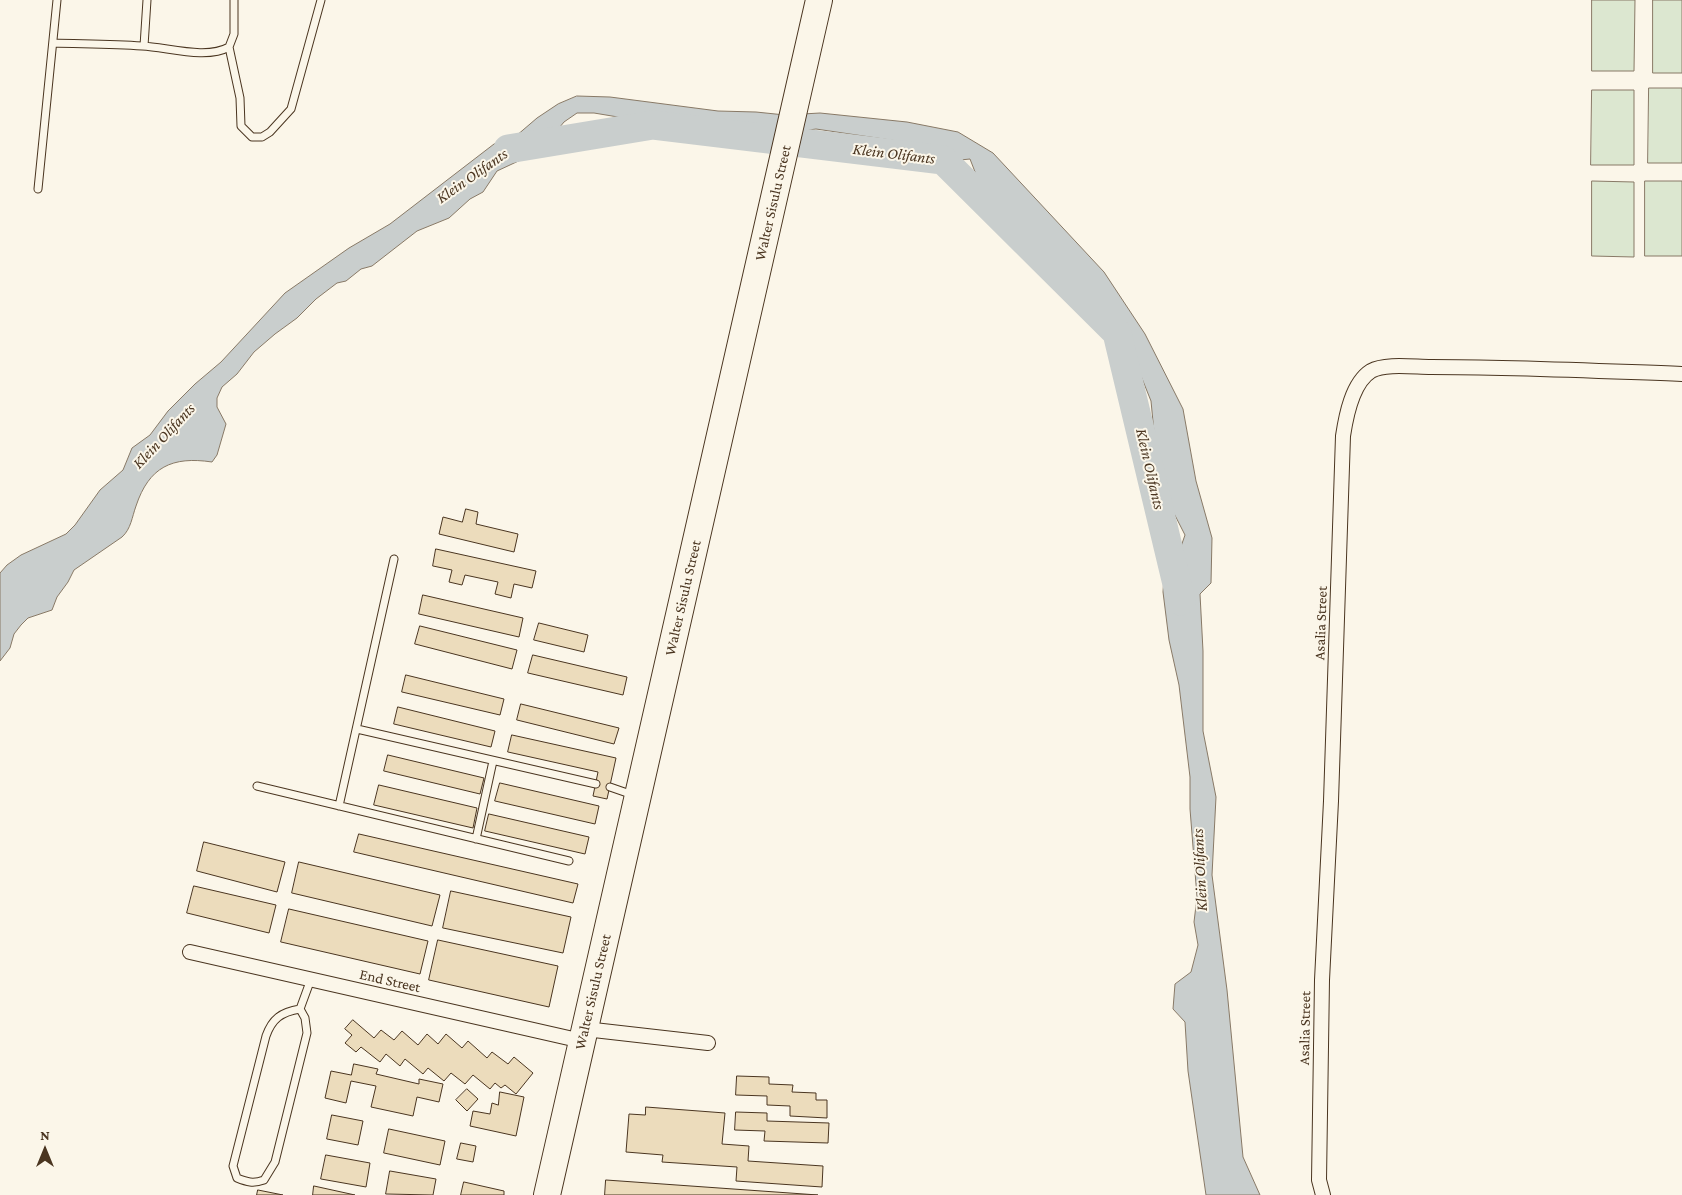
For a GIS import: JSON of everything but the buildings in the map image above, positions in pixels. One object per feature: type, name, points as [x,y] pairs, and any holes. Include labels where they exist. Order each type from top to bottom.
[{"type":"highway","name":"Walter Sisulu Street","points":[[548,1195],[819,0]]},
{"type":"street","name":"Asalia Street","points":[[1323,1195],[1319,1180],[1322,980],[1331,801],[1343,436],[1346,412],[1352,396],[1370,371],[1383,367],[1682,374]]},
{"type":"street","name":"End Street","points":[[190,952],[583,1035],[708,1043]]},
{"type":"lane","points":[[38,189],[57,0]]},
{"type":"lane","points":[[144,46],[147,0]]},
{"type":"lane","points":[[234,0],[234,34],[229,47],[240,98],[241,126],[252,137],[262,137],[270,132],[291,109],[321,0]]},
{"type":"lane","points":[[52,43],[144,46],[198,52],[222,51],[229,47]]},
{"type":"lane","points":[[339,806],[394,559]]},
{"type":"lane","points":[[357,729],[596,784]]},
{"type":"lane","points":[[476,839],[493,761]]},
{"type":"lane","points":[[256,786],[569,860]]},
{"type":"lane","points":[[610,787],[638,796]]},
{"type":"lane","points":[[300,1009],[292,1010],[276,1018],[269,1027],[266,1036],[233,1166],[237,1178],[247,1182],[255,1183],[264,1180],[275,1162],[307,1033],[305,1018],[300,1009],[311,979]]},
{"type":"green space","points":[[1592,0],[1635,0],[1634,71],[1592,71]]},
{"type":"green space","points":[[1653,0],[1682,0],[1682,73],[1653,73]]},
{"type":"green space","points":[[1649,88],[1682,88],[1682,163],[1648,163]]},
{"type":"green space","points":[[1592,90],[1634,90],[1634,165],[1591,165]]},
{"type":"green space","points":[[1592,181],[1634,182],[1634,257],[1592,256]]},
{"type":"green space","points":[[1645,181],[1682,181],[1682,256],[1645,256]]},
{"type":"water","points":[[577,96],[610,97],[718,111],[785,115],[820,113],[907,122],[958,132],[993,153],[1104,272],[1145,334],[1183,409],[1196,481],[1212,538],[1211,583],[1200,594],[1203,651],[1203,731],[1216,797],[1212,875],[1227,990],[1243,1157],[1260,1195],[1206,1195],[1188,1071],[1185,1022],[1173,1009],[1175,984],[1191,972],[1198,945],[1194,922],[1197,897],[1190,809],[1190,777],[1179,685],[1169,640],[1163,592],[1164,576],[1178,555],[1185,535],[1159,484],[1151,401],[1141,376],[1113,348],[1102,327],[1093,296],[1003,201],[977,177],[970,159],[960,160],[897,141],[816,129],[780,134],[694,122],[678,122],[663,118],[630,119],[594,113],[577,113],[564,122],[540,151],[497,171],[483,192],[470,199],[449,218],[417,231],[372,266],[361,269],[346,281],[337,283],[254,352],[237,374],[222,387],[217,398],[217,407],[226,424],[217,455],[212,462],[185,461],[174,463],[155,473],[141,493],[125,534],[74,570],[57,597],[52,610],[28,618],[14,634],[10,648],[0,661],[0,573],[7,565],[21,555],[66,534],[75,525],[100,490],[123,470],[132,448],[150,435],[168,411],[221,362],[285,293],[349,248],[390,224],[494,144],[516,136],[537,118],[558,104]]},
{"type":"waterway","name":"Klein Olifants","points":[[508,149],[653,125],[943,160],[1117,333],[1181,601]]}]
